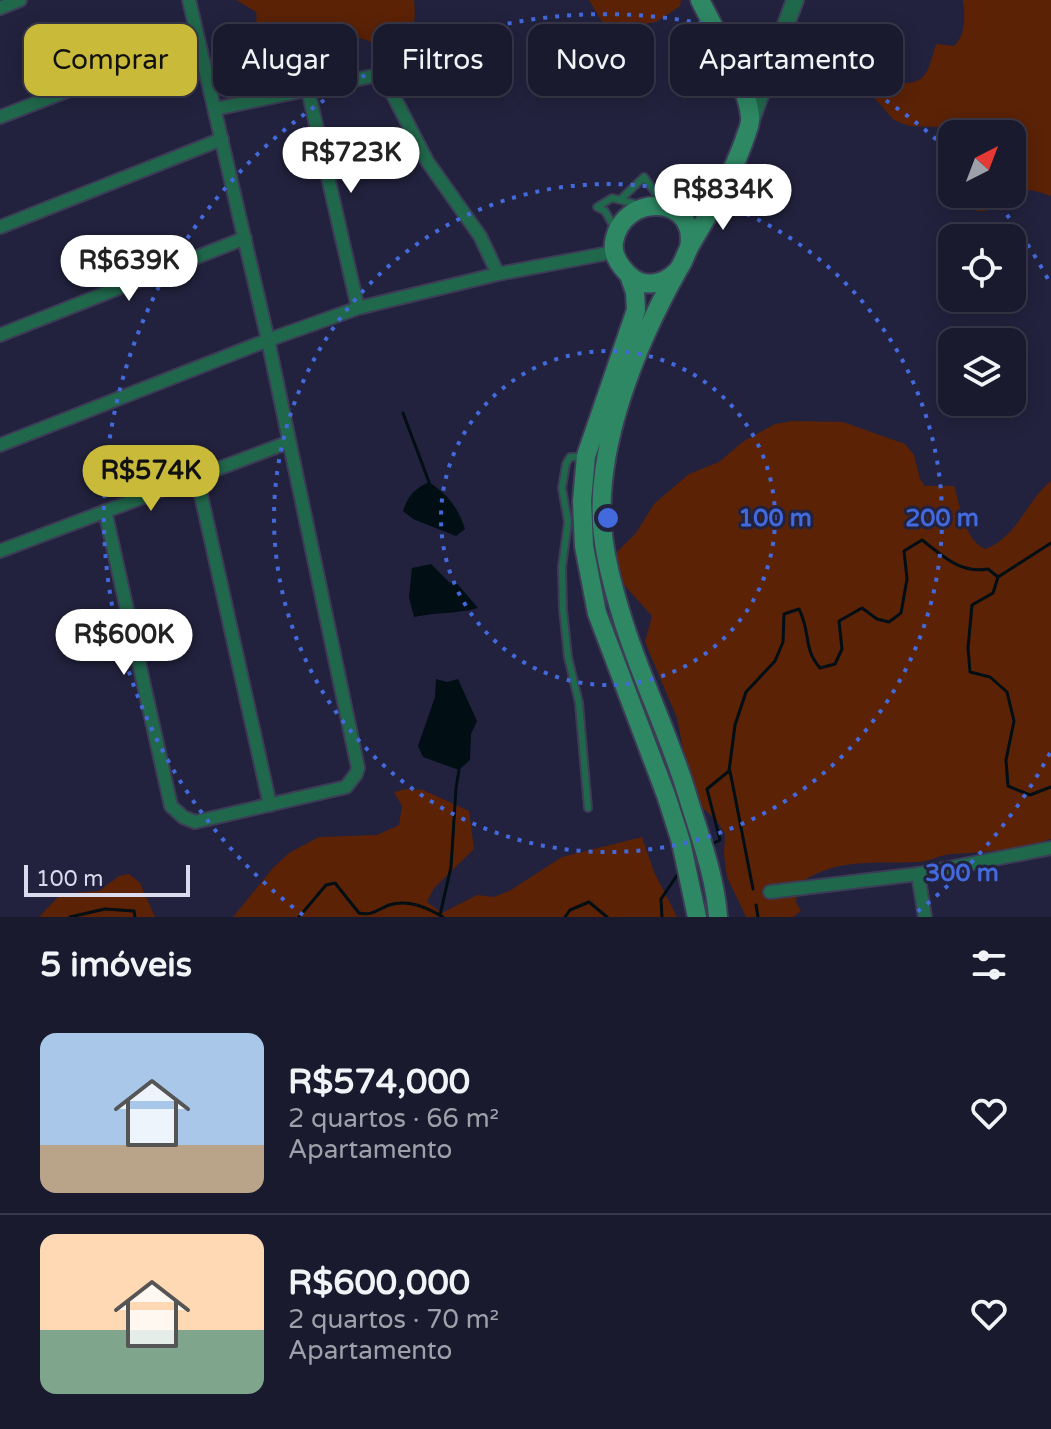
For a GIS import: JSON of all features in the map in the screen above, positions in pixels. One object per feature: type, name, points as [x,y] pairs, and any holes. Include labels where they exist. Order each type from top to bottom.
[{"type":"main road","points":[[700,0],[747,97],[751,120],[732,175],[689,248],[649,326],[616,417],[602,489],[603,534],[623,619],[679,764],[704,849],[718,917]]},
{"type":"main road","points":[[697,917],[686,864],[658,771],[604,634],[591,591],[583,523],[586,456],[634,318],[635,292],[616,243],[624,220],[643,207],[691,211],[721,194]]},
{"type":"main road","points":[[668,207],[689,226],[689,248]]},
{"type":"main road","points":[[629,275],[643,283],[657,284],[678,270]]},
{"type":"street","points":[[0,8],[20,0]]},
{"type":"street","points":[[105,511],[171,806],[183,817],[195,822],[346,787],[358,768],[268,340],[189,0]]},
{"type":"street","points":[[751,120],[795,0]]},
{"type":"street","points":[[0,117],[198,40]]},
{"type":"street","points":[[357,79],[373,76],[385,82],[427,161],[480,236],[498,274]]},
{"type":"street","points":[[215,109],[279,96]]},
{"type":"street","points":[[309,96],[358,308]]},
{"type":"street","points":[[0,227],[222,139]]},
{"type":"street","points":[[0,335],[245,238]]},
{"type":"street","points":[[0,445],[358,308],[616,243]]},
{"type":"street","points":[[0,551],[289,442]]},
{"type":"street","points":[[197,477],[270,805]]},
{"type":"street","points":[[770,892],[918,874],[1051,848]]},
{"type":"street","points":[[918,874],[925,917]]},
{"type":"lane","points":[[622,198],[644,177],[668,207]]},
{"type":"lane","points":[[616,243],[605,211],[597,207],[612,198],[622,198],[643,207]]},
{"type":"lane","points":[[586,456],[570,457],[566,464],[562,499],[568,522],[562,567],[568,657],[579,703],[588,808]]},
{"type":"shaded area","points":[[236,0],[414,0],[415,18],[414,24],[373,24],[373,43],[357,38],[357,24],[256,24],[256,12]]},
{"type":"shaded area","points":[[589,0],[681,0],[680,6],[656,22],[603,24]]},
{"type":"shaded area","points":[[963,0],[1051,0],[1051,196],[1026,190],[1026,120],[938,120],[938,127],[909,126],[894,120],[873,96],[903,96],[903,83],[924,76],[936,44],[954,46],[961,37]]},
{"type":"shaded area","points":[[974,208],[992,208],[986,211]]},
{"type":"shaded area","points":[[793,421],[843,422],[905,444],[914,455],[925,486],[954,486],[968,531],[985,549],[1005,537],[1051,481],[1051,839],[1015,848],[948,854],[922,862],[840,866],[811,876],[798,885],[796,902],[801,911],[793,917],[746,917],[727,877],[725,834],[717,821],[693,799],[677,718],[645,642],[652,616],[609,568],[613,556],[636,533],[654,504],[689,474],[719,462],[744,441],[775,424]]},
{"type":"shaded area","points":[[429,482],[447,497],[459,514],[465,529],[456,536],[413,519],[403,511],[413,493]]},
{"type":"shaded area","points":[[431,564],[450,583],[454,580],[478,608],[414,617],[409,597],[412,568]]},
{"type":"shaded area","points":[[436,679],[447,682],[458,679],[477,721],[471,734],[470,760],[459,770],[423,757],[418,746],[435,697]]},
{"type":"shaded area","points":[[423,790],[469,811],[474,849],[434,888],[427,902],[442,913],[477,895],[494,897],[511,890],[562,857],[642,837],[654,872],[677,917],[233,917],[289,853],[319,837],[377,835],[399,825],[402,806],[394,792]]},
{"type":"shaded area","points":[[129,874],[140,883],[155,917],[39,917],[58,897],[99,891],[119,876]]},
{"type":"waterway","points":[[403,413],[429,482]]},
{"type":"waterway","points":[[710,845],[720,840],[707,789],[729,771],[735,725],[746,692],[775,661],[783,642],[784,614],[799,609],[815,661],[820,668],[835,664],[842,649],[839,621],[862,608],[877,619],[889,622],[901,613],[907,579],[904,551],[922,540],[960,566],[988,569],[998,577],[993,593],[972,605],[968,648],[970,672],[990,677],[1007,692],[1014,721],[1006,760],[1008,786],[1030,795],[1051,787]]},
{"type":"waterway","points":[[998,577],[1051,543]]},
{"type":"waterway","points":[[440,915],[451,867],[459,770]]},
{"type":"waterway","points":[[730,771],[753,889]]},
{"type":"waterway","points":[[662,917],[661,899],[680,871]]},
{"type":"waterway","points":[[299,917],[326,885],[335,883],[359,913],[371,913],[403,903],[423,907],[443,917]]},
{"type":"waterway","points":[[565,917],[570,910],[589,902],[607,917]]},
{"type":"waterway","points":[[756,905],[758,917]]},
{"type":"waterway","points":[[70,917],[105,909],[134,911],[135,917]]}]
